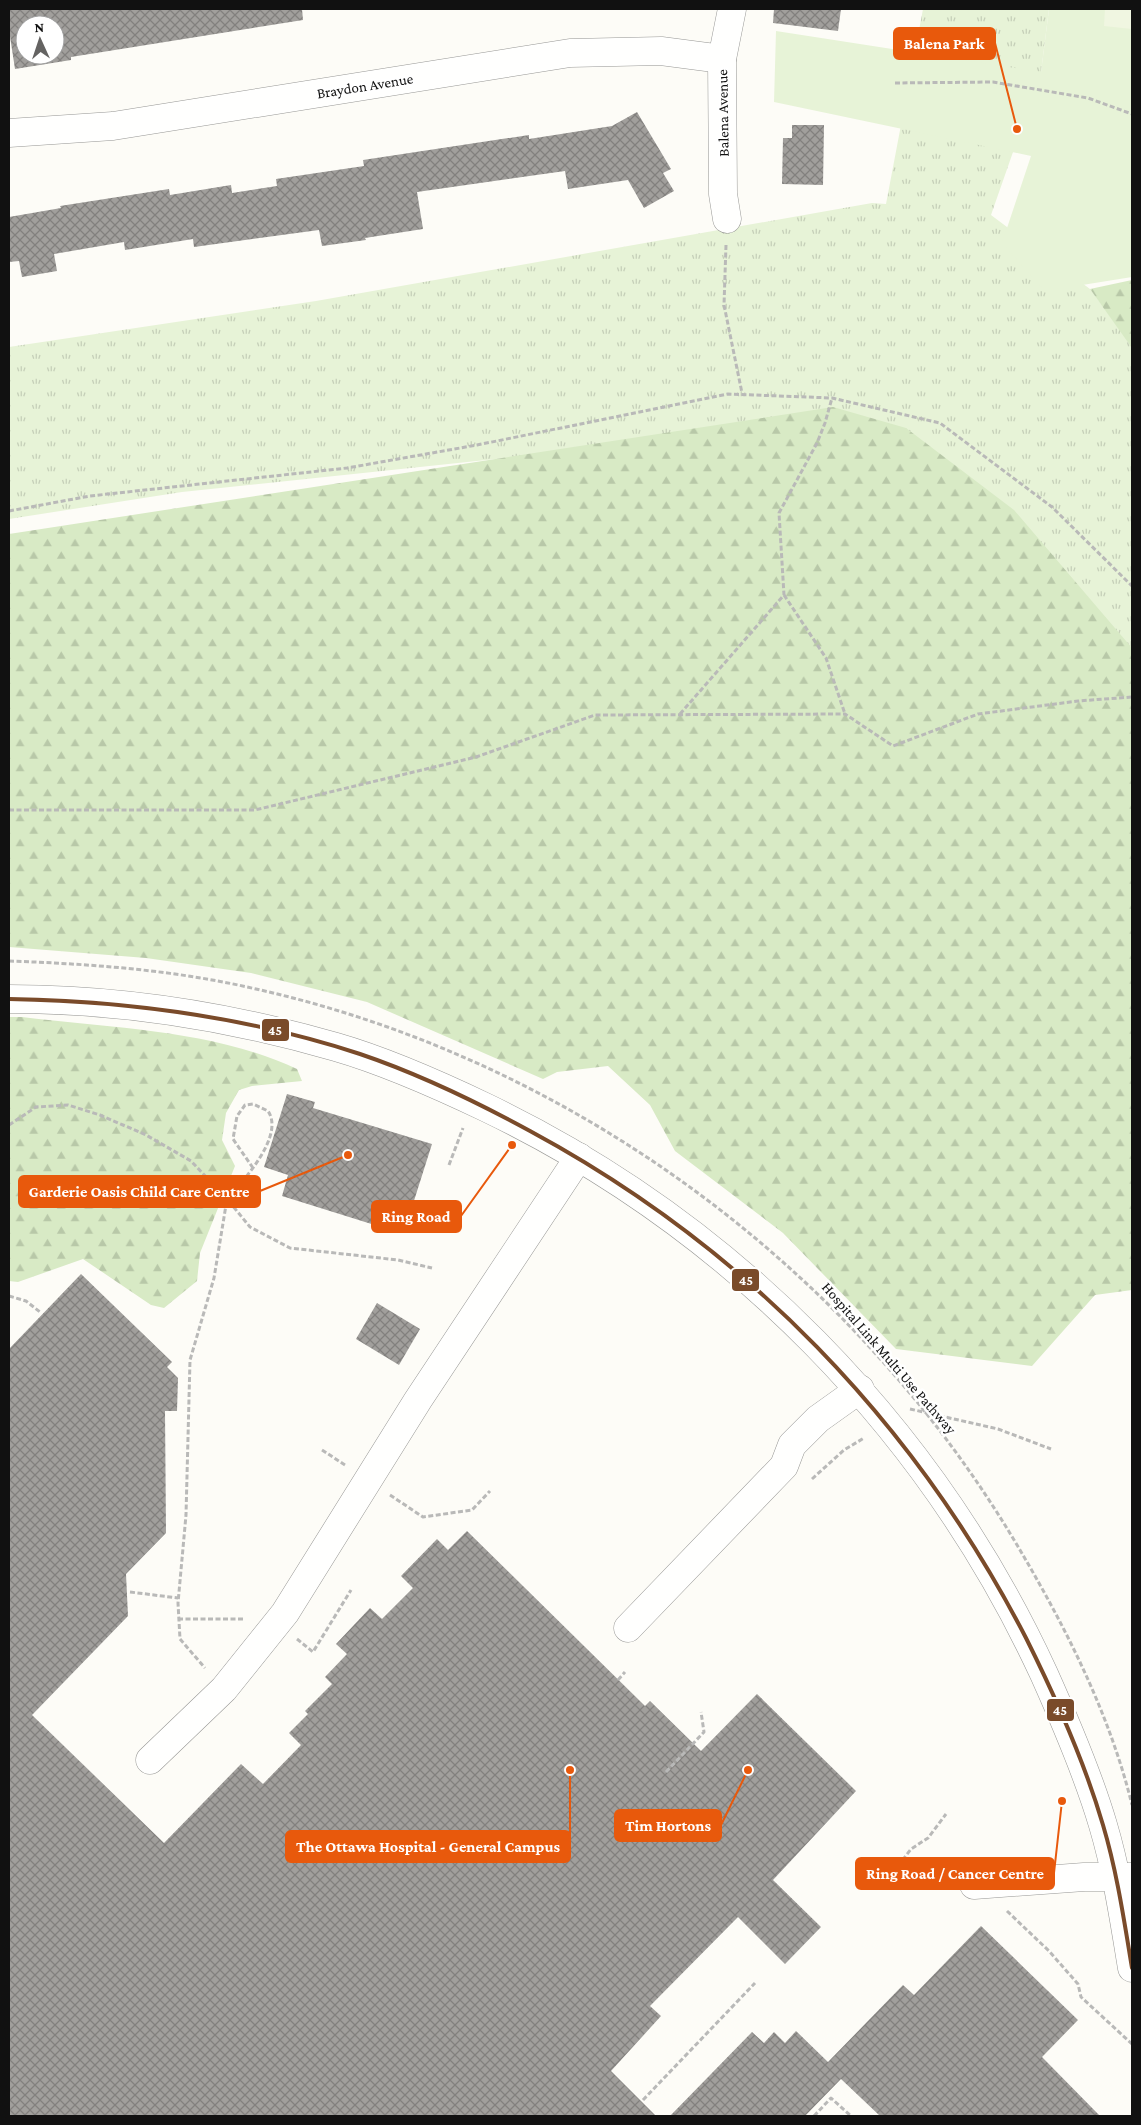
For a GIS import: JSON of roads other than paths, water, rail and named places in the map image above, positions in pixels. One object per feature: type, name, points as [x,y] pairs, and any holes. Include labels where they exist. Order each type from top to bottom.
[{"type":"street","name":"Balena Avenue","points":[[727,219],[723,194],[722,59],[732,9]]},
{"type":"street","name":"Braydon Avenue","points":[[9,133],[113,126],[570,53],[661,51],[722,59]]},
{"type":"street","points":[[9,999],[52,999],[172,1010],[247,1024],[340,1048],[468,1098],[520,1124],[640,1195],[705,1244],[768,1296],[860,1389],[931,1479],[962,1525],[1026,1634],[1066,1722],[1124,1877],[1132,1968]]},
{"type":"street","points":[[150,1760],[224,1689],[285,1613],[418,1400],[579,1158]]},
{"type":"street","points":[[628,1628],[784,1466],[792,1445],[818,1419],[860,1389]]},
{"type":"street","points":[[974,1885],[1124,1877]]},
{"type":"place","name":"Balena Park","points":[[1017,129]]},
{"type":"place","name":"Ring Road","points":[[512,1145]]},
{"type":"place","name":"Garderie Oasis Child Care Centre","points":[[348,1155]]},
{"type":"place","name":"The Ottawa Hospital - General Campus","points":[[570,1770]]},
{"type":"place","name":"Tim Hortons","points":[[748,1770]]},
{"type":"place","name":"Ring Road / Cancer Centre","points":[[1062,1801]]}]
